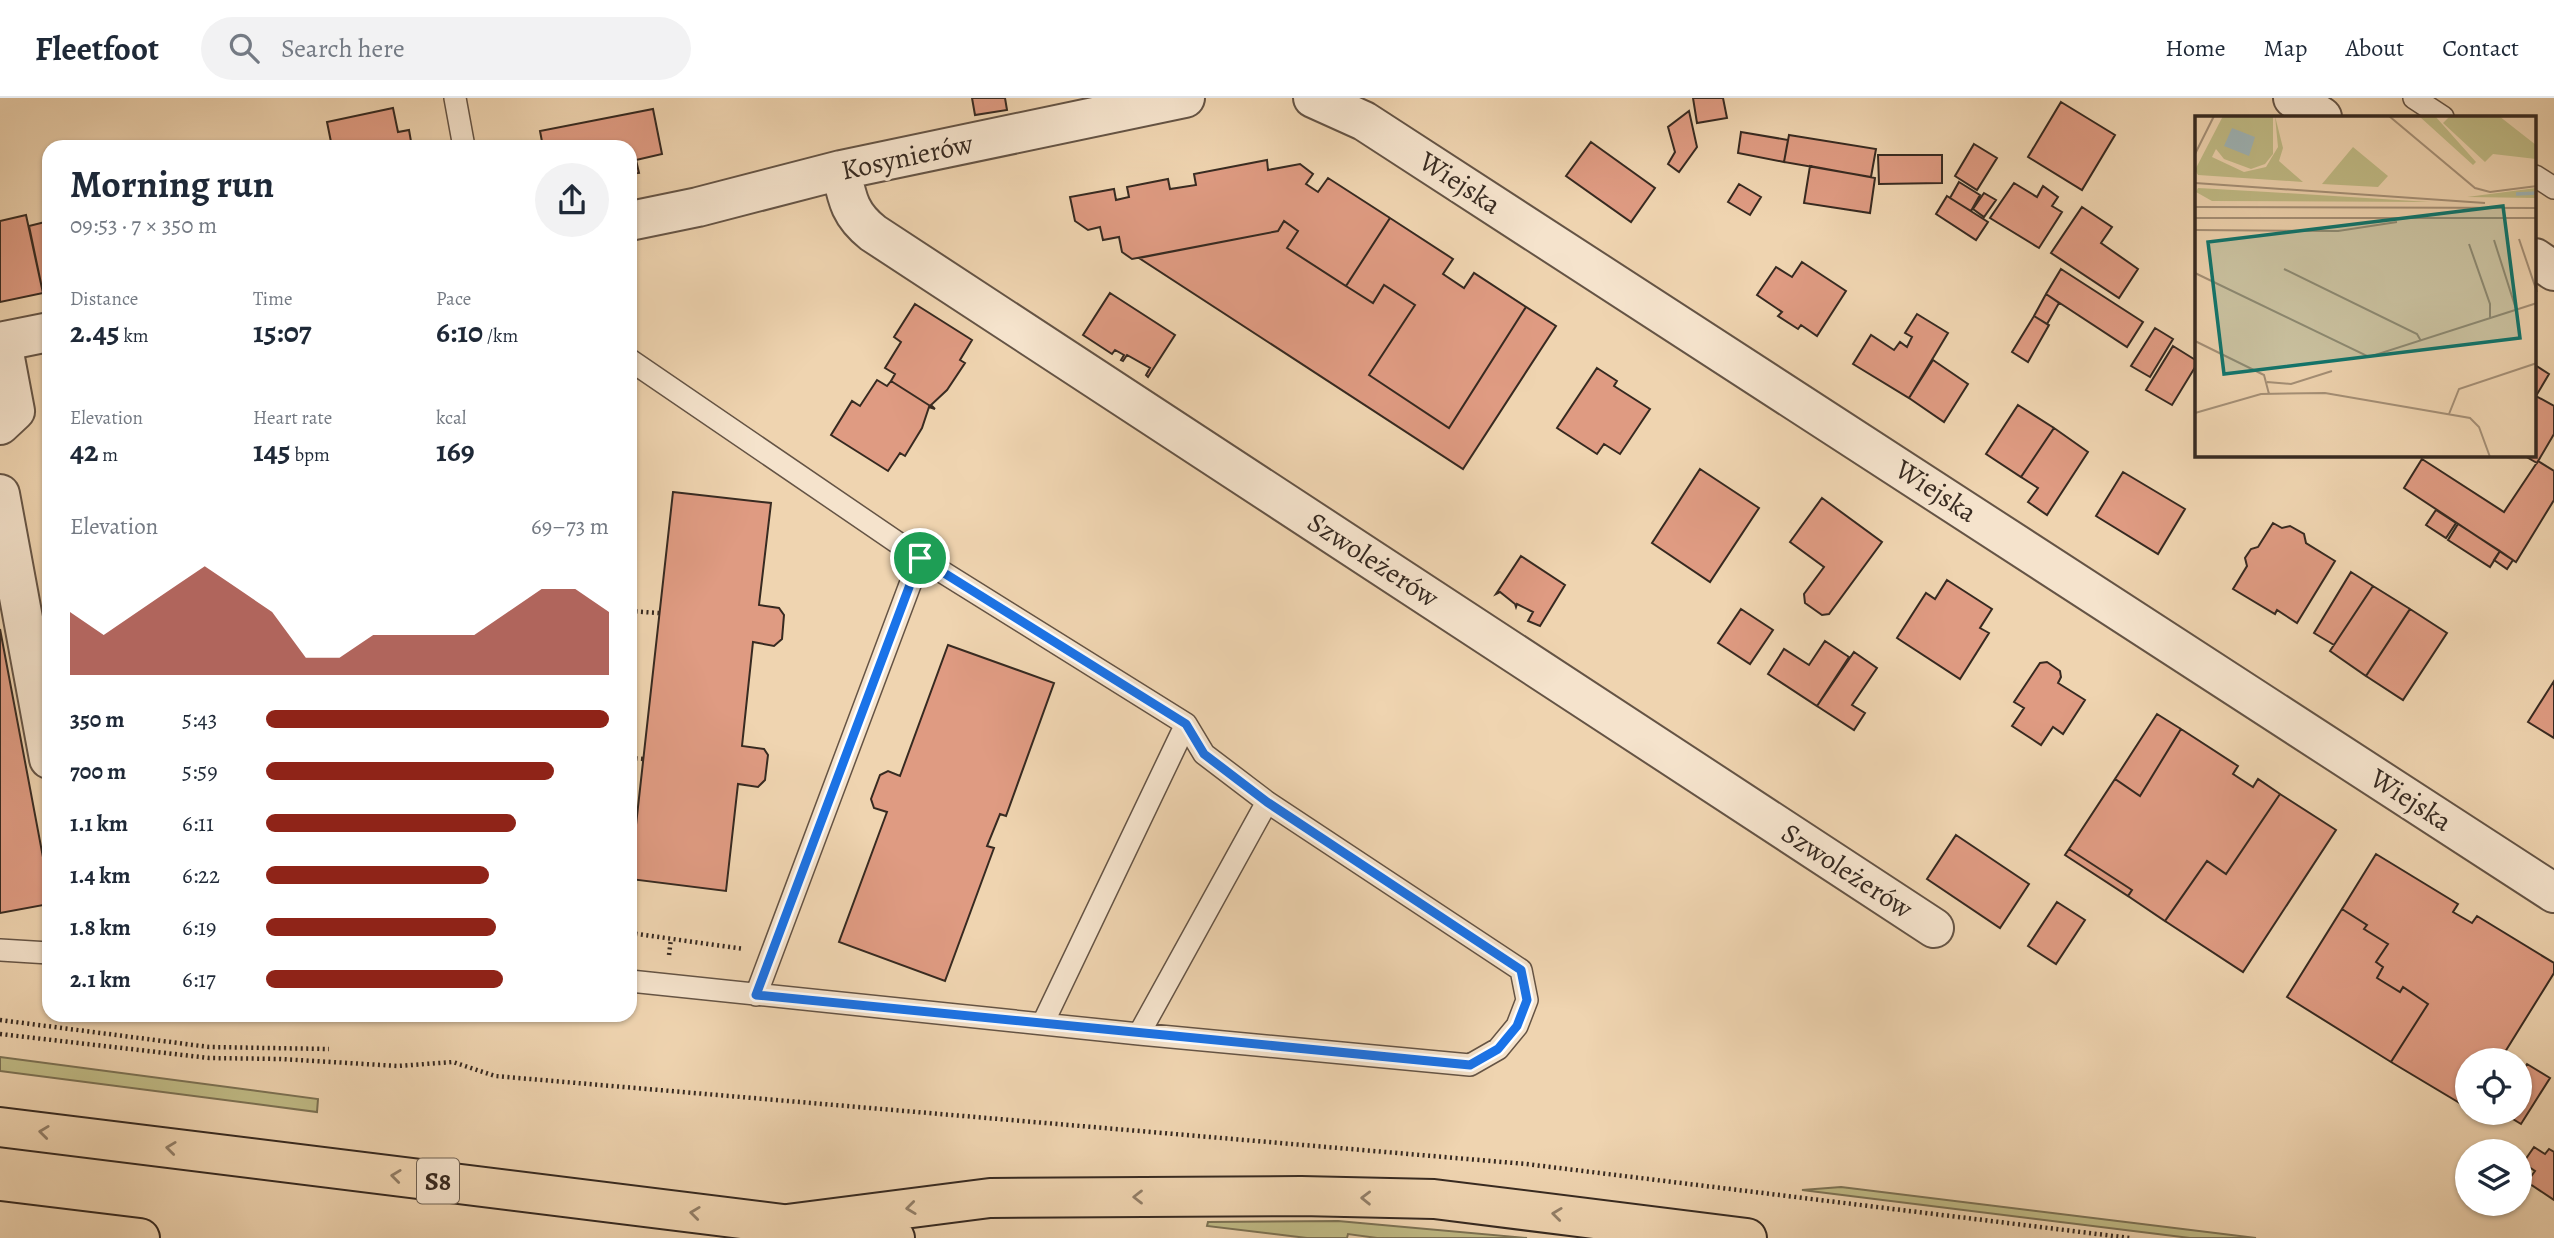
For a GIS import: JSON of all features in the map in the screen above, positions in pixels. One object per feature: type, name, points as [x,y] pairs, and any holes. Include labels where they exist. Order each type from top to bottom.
[{"type":"highway","name":"S8","points":[[0,1127],[895,1238]]},
{"type":"highway","points":[[787,1224],[990,1198],[1315,1197],[1434,1199],[1747,1238]]},
{"type":"highway","points":[[0,1221],[140,1238]]},
{"type":"street","name":"Kosynierów","points":[[637,220],[698,207],[841,170],[1185,98]]},
{"type":"street","name":"Wiejska","points":[[1313,98],[1364,121],[2554,892]]},
{"type":"street","points":[[2293,98],[2320,116]]},
{"type":"street","name":"Szwoleżerów","points":[[841,170],[851,209],[859,222],[873,233],[1934,928]]},
{"type":"street","points":[[2536,259],[2554,271]]},
{"type":"street","points":[[0,425],[15,411],[1,342],[42,333]]},
{"type":"street","points":[[0,495],[42,721]]},
{"type":"lane","points":[[455,98],[463,140]]},
{"type":"lane","points":[[2414,98],[2442,116]]},
{"type":"lane","points":[[2536,177],[2554,188]]},
{"type":"lane","points":[[637,365],[920,558],[1186,724],[1204,754],[1267,802],[1521,970],[1527,1000],[1517,1026],[1498,1049],[1470,1065],[637,982]]},
{"type":"lane","points":[[756,995],[920,558]]},
{"type":"lane","points":[[1043,1023],[1186,724]]},
{"type":"lane","points":[[1139,1034],[1267,802]]},
{"type":"lane","points":[[0,950],[42,953]]},
{"type":"path","points":[[637,611],[659,613]]},
{"type":"path","points":[[637,759],[643,759]]},
{"type":"path","points":[[637,934],[772,952]]},
{"type":"path","points":[[0,1020],[209,1047],[329,1049]]},
{"type":"path","points":[[0,1034],[209,1058],[398,1066],[453,1062],[495,1076],[1526,1164],[2130,1238]]},
{"type":"shaded area","points":[[0,1057],[318,1099],[317,1112],[0,1071]]},
{"type":"shaded area","points":[[1841,1187],[2256,1238],[2190,1238],[1802,1190]]},
{"type":"shaded area","points":[[1338,1221],[1527,1238],[1377,1238],[1348,1234],[1347,1238],[1307,1238],[1207,1226],[1208,1222]]},
{"type":"building","points":[[972,98],[1005,98],[1007,110],[975,115]]},
{"type":"building","points":[[1693,98],[1723,98],[1727,118],[1697,123]]},
{"type":"building","points":[[2061,102],[2115,135],[2082,190],[2028,157]]},
{"type":"building","points":[[393,108],[398,132],[409,130],[411,140],[331,140],[327,122]]},
{"type":"building","points":[[653,109],[662,154],[637,160],[637,140],[542,140],[540,131]]},
{"type":"building","points":[[1689,111],[1697,147],[1679,172],[1668,164],[1675,152],[1668,127]]},
{"type":"building","points":[[1741,132],[1788,140],[1784,162],[1738,153]]},
{"type":"building","points":[[1789,135],[1876,149],[1871,177],[1784,162]]},
{"type":"building","points":[[1591,142],[1655,188],[1631,222],[1566,176]]},
{"type":"building","points":[[1974,144],[1997,158],[1977,190],[1955,176]]},
{"type":"building","points":[[1878,155],[1942,155],[1942,183],[1879,184]]},
{"type":"building","points":[[1267,160],[1268,170],[1300,164],[1313,174],[1306,184],[1318,192],[1328,178],[1390,218],[1346,286],[1287,248],[1298,231],[1284,221],[1278,231],[1132,259],[1122,252],[1119,237],[1103,240],[1100,227],[1088,230],[1075,221],[1070,197],[1114,189],[1116,200],[1129,197],[1127,187],[1168,179],[1170,189],[1196,185],[1194,174]]},
{"type":"building","points":[[1810,166],[1875,178],[1870,213],[1804,203]]},
{"type":"building","points":[[1959,182],[1980,195],[1971,211],[1950,198]]},
{"type":"building","points":[[2014,183],[2037,197],[2043,186],[2058,197],[2052,206],[2062,212],[2039,248],[1990,218]]},
{"type":"building","points":[[1739,184],[1761,197],[1750,215],[1728,202]]},
{"type":"building","points":[[1984,193],[1996,200],[1984,217],[1973,209]]},
{"type":"building","points":[[1947,196],[1988,222],[1976,240],[1936,214]]},
{"type":"building","points":[[2082,207],[2112,227],[2101,243],[2138,269],[2119,298],[2051,253]]},
{"type":"building","points":[[26,215],[42,293],[0,302],[0,221]]},
{"type":"building","points":[[1390,218],[1453,259],[1443,274],[1464,288],[1474,273],[1526,307],[1449,428],[1369,375],[1415,305],[1384,285],[1373,303],[1346,286]]},
{"type":"building","points":[[1284,221],[1298,231],[1287,248],[1346,286],[1373,303],[1384,285],[1415,305],[1369,375],[1449,428],[1526,307],[1556,326],[1463,469],[1139,258],[1278,231]]},
{"type":"building","points":[[42,223],[42,288],[29,226]]},
{"type":"building","points":[[1802,262],[1846,291],[1817,336],[1801,325],[1798,329],[1778,316],[1782,312],[1757,295],[1776,267],[1792,277]]},
{"type":"building","points":[[2061,269],[2143,322],[2127,347],[2046,294]]},
{"type":"building","points":[[1110,293],[1175,335],[1148,377],[1146,375],[1150,368],[1127,355],[1123,361],[1121,360],[1124,355],[1115,350],[1112,354],[1083,335]]},
{"type":"building","points":[[2046,294],[2059,303],[2047,324],[2034,316]]},
{"type":"building","points":[[915,304],[972,340],[960,360],[965,363],[947,390],[931,405],[935,409],[891,381],[895,374],[885,368],[901,342],[894,337]]},
{"type":"building","points":[[1917,314],[1948,333],[1909,398],[1853,364],[1871,335],[1894,350],[1900,342],[1907,347],[1912,337],[1905,333]]},
{"type":"building","points":[[2034,316],[2049,325],[2028,362],[2012,352]]},
{"type":"building","points":[[2155,328],[2173,339],[2150,377],[2131,366]]},
{"type":"building","points":[[2173,346],[2195,360],[2195,367],[2172,405],[2146,390]]},
{"type":"building","points":[[1933,360],[1968,384],[1944,422],[1909,398]]},
{"type":"building","points":[[2536,366],[2549,374],[2536,396]]},
{"type":"building","points":[[1597,368],[1617,381],[1614,386],[1650,409],[1620,454],[1604,444],[1597,454],[1557,428]]},
{"type":"building","points":[[877,380],[887,386],[891,381],[935,409],[929,407],[922,428],[905,456],[900,453],[888,471],[831,435],[852,401],[860,406]]},
{"type":"building","points":[[2536,396],[2554,406],[2554,434],[2537,463],[2526,457],[2536,457]]},
{"type":"building","points":[[2018,405],[2054,428],[2021,477],[1986,454]]},
{"type":"building","points":[[2054,428],[2088,452],[2047,515],[2028,502],[2038,488],[2021,477]]},
{"type":"building","points":[[2422,459],[2504,512],[2538,461],[2554,471],[2554,500],[2516,562],[2404,488]]},
{"type":"building","points":[[1700,469],[1759,508],[1710,582],[1652,543]]},
{"type":"building","points":[[2123,472],[2185,509],[2158,554],[2096,516]]},
{"type":"building","points":[[673,492],[771,503],[759,605],[779,608],[784,615],[782,639],[774,646],[753,642],[742,746],[764,749],[768,755],[765,780],[758,787],[738,784],[726,891],[637,880],[637,816]]},
{"type":"building","points":[[1822,498],[1882,542],[1829,614],[1822,615],[1805,603],[1804,594],[1824,567],[1790,542]]},
{"type":"building","points":[[2436,510],[2456,523],[2446,538],[2426,525]]},
{"type":"building","points":[[2273,523],[2282,528],[2290,526],[2304,534],[2306,543],[2335,561],[2297,623],[2277,610],[2275,614],[2233,589],[2247,566],[2245,558],[2251,549],[2258,547]]},
{"type":"building","points":[[2458,524],[2500,551],[2490,567],[2448,540]]},
{"type":"building","points":[[2500,551],[2513,560],[2507,569],[2494,560]]},
{"type":"building","points":[[1521,556],[1565,585],[1540,626],[1528,621],[1533,612],[1517,604],[1516,607],[1500,592],[1496,594]]},
{"type":"building","points":[[2351,572],[2373,586],[2334,645],[2314,633]]},
{"type":"building","points":[[1947,580],[1992,609],[1980,628],[1989,633],[1960,679],[1897,638],[1926,593],[1935,599]]},
{"type":"building","points":[[2373,586],[2410,609],[2366,676],[2330,651]]},
{"type":"building","points":[[1741,609],[1773,630],[1750,664],[1718,643]]},
{"type":"building","points":[[2410,609],[2447,633],[2403,700],[2366,676]]},
{"type":"building","points":[[0,629],[42,852],[42,905],[0,913]]},
{"type":"building","points":[[1825,641],[1849,657],[1817,706],[1768,674],[1784,649],[1809,665]]},
{"type":"building","points":[[948,645],[1054,683],[1006,816],[1000,814],[987,846],[994,848],[945,981],[839,942],[887,812],[874,808],[871,799],[880,775],[888,771],[900,776]]},
{"type":"building","points":[[1854,652],[1877,668],[1852,705],[1865,713],[1854,730],[1817,706]]},
{"type":"building","points":[[2047,662],[2060,671],[2058,683],[2085,700],[2063,734],[2053,727],[2041,745],[2012,726],[2024,708],[2014,702],[2040,663]]},
{"type":"building","points":[[2554,681],[2554,738],[2528,722]]},
{"type":"building","points":[[2157,714],[2181,729],[2140,796],[2115,779]]},
{"type":"building","points":[[2181,729],[2238,766],[2233,774],[2253,787],[2258,779],[2280,794],[2226,874],[2207,861],[2165,921],[2128,896],[2132,890],[2069,849],[2115,779],[2140,796]]},
{"type":"building","points":[[2280,794],[2336,830],[2243,972],[2165,921],[2207,861],[2226,874]]},
{"type":"building","points":[[1956,835],[2029,884],[2000,928],[1927,879]]},
{"type":"building","points":[[2069,849],[2132,890],[2128,896],[2065,855]]},
{"type":"building","points":[[2376,854],[2458,904],[2453,912],[2472,923],[2477,916],[2554,963],[2554,973],[2507,1048],[2455,1048],[2455,1100],[2391,1062],[2428,1004],[2403,987],[2400,992],[2377,978],[2383,967],[2376,962],[2388,944],[2364,929],[2367,925],[2342,909]]},
{"type":"building","points":[[2057,902],[2085,920],[2056,964],[2028,946]]},
{"type":"building","points":[[2342,909],[2367,925],[2364,929],[2388,944],[2376,962],[2383,967],[2377,978],[2400,992],[2403,987],[2428,1004],[2391,1062],[2287,997]]},
{"type":"building","points":[[2532,1067],[2550,1078],[2532,1107]]},
{"type":"building","points":[[2534,1147],[2545,1154],[2549,1149],[2554,1152],[2554,1200],[2532,1185],[2535,1171],[2532,1169]]},
{"type":"route","points":[[920,558],[1186,724],[1204,754],[1267,802],[1521,970],[1527,1000],[1517,1026],[1498,1049],[1470,1065],[756,995],[920,558]]}]
